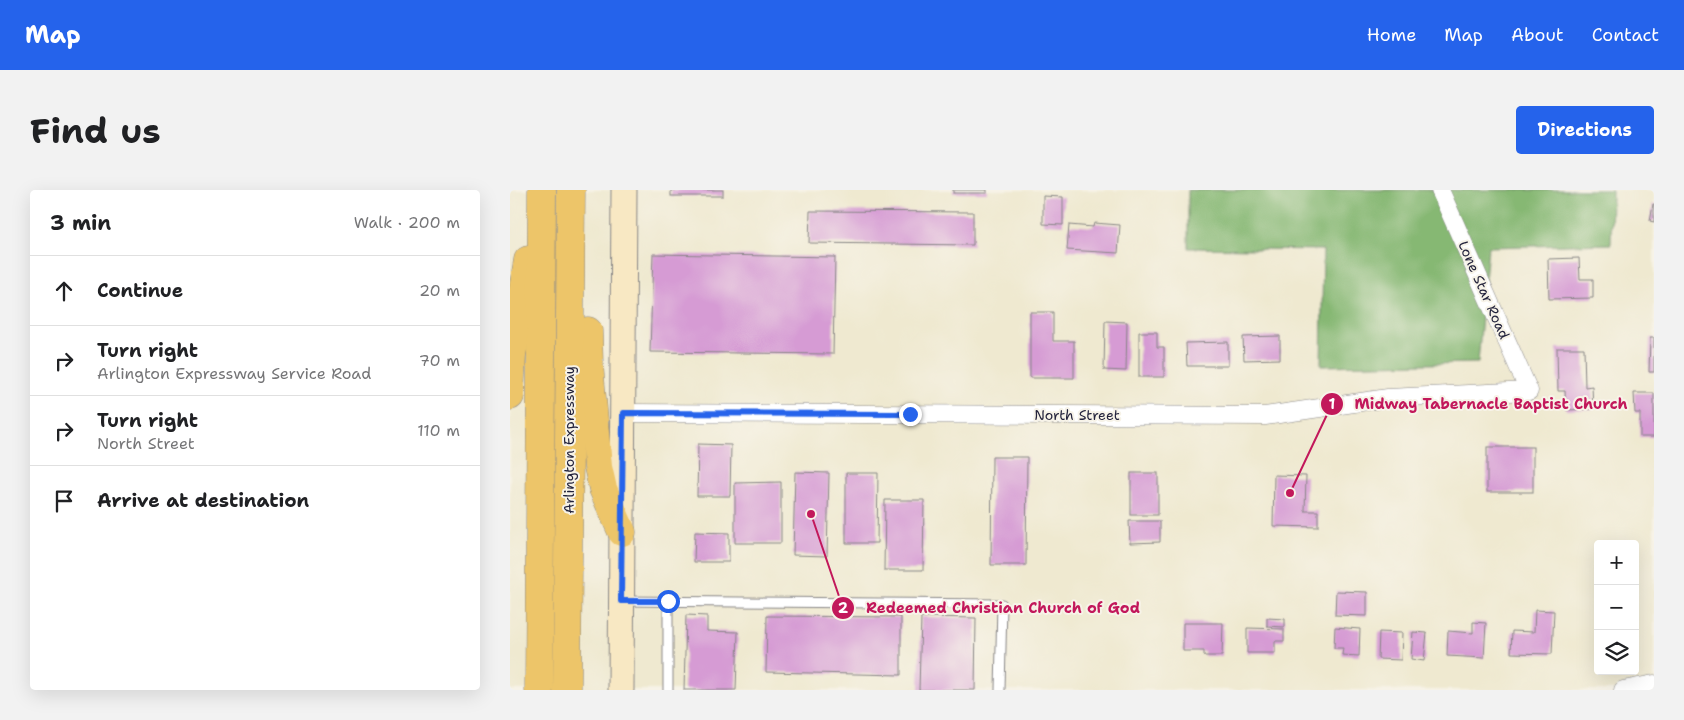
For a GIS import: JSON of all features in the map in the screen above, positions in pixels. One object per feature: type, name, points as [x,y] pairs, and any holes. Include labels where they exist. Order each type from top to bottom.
[{"type":"highway","points":[[510,396],[512,355],[541,190]]},
{"type":"highway","name":"Arlington Expressway","points":[[539,690],[541,190]]},
{"type":"highway","name":"Arlington Expressway","points":[[567,690],[571,190]]},
{"type":"highway","points":[[585,190],[588,364],[594,441],[603,489],[622,532]]},
{"type":"main road","points":[[621,690],[624,190]]},
{"type":"street","name":"Lone Star Road","points":[[1440,190],[1529,391]]},
{"type":"street","name":"North Street","points":[[623,413],[1265,416],[1388,398],[1529,391]]},
{"type":"street","points":[[1623,690],[1654,684]]},
{"type":"lane","points":[[621,601],[1002,604],[1000,690]]},
{"type":"lane","points":[[668,601],[668,690]]},
{"type":"green space","points":[[1188,190],[1612,190],[1611,244],[1488,247],[1478,363],[1321,366],[1323,250],[1188,248]]},
{"type":"building","points":[[671,190],[723,190],[723,196],[671,196]]},
{"type":"building","points":[[953,190],[987,190],[987,193],[953,193]]},
{"type":"building","points":[[1043,196],[1063,197],[1063,225],[1043,224]]},
{"type":"building","points":[[1654,204],[1654,222],[1650,221]]},
{"type":"building","points":[[810,211],[973,212],[973,245],[809,243]]},
{"type":"building","points":[[1094,223],[1120,225],[1118,253],[1067,250],[1069,225],[1093,227]]},
{"type":"building","points":[[653,254],[835,257],[833,354],[650,352]]},
{"type":"building","points":[[1579,258],[1580,279],[1593,279],[1593,298],[1549,299],[1548,259]]},
{"type":"building","points":[[1030,312],[1053,312],[1053,341],[1074,341],[1074,378],[1030,378]]},
{"type":"building","points":[[1105,321],[1127,322],[1126,371],[1104,370]]},
{"type":"building","points":[[1139,332],[1157,332],[1157,347],[1164,347],[1164,377],[1139,377]]},
{"type":"building","points":[[1280,336],[1280,359],[1244,360],[1243,337]]},
{"type":"building","points":[[1650,338],[1654,338],[1654,372],[1649,372]]},
{"type":"building","points":[[1228,342],[1228,366],[1187,366],[1186,343]]},
{"type":"building","points":[[1557,348],[1584,348],[1585,387],[1592,386],[1593,409],[1566,410],[1565,391],[1558,391]]},
{"type":"building","points":[[1634,393],[1654,393],[1654,437],[1640,437],[1640,413],[1635,413]]},
{"type":"building","points":[[698,444],[731,445],[730,496],[697,496]]},
{"type":"building","points":[[1487,447],[1533,447],[1533,492],[1487,492]]},
{"type":"building","points":[[992,457],[1027,457],[1026,565],[991,565]]},
{"type":"building","points":[[795,472],[829,473],[827,556],[793,555]]},
{"type":"building","points":[[846,473],[878,473],[877,543],[846,543]]},
{"type":"building","points":[[1131,473],[1158,473],[1158,515],[1131,515]]},
{"type":"building","points":[[1274,475],[1306,476],[1305,511],[1318,511],[1318,527],[1273,526]]},
{"type":"building","points":[[781,482],[781,543],[735,543],[735,483]]},
{"type":"building","points":[[885,500],[924,500],[923,570],[884,570]]},
{"type":"building","points":[[1129,521],[1160,521],[1160,542],[1130,543]]},
{"type":"building","points":[[695,532],[729,533],[729,562],[694,562]]},
{"type":"building","points":[[1336,591],[1367,592],[1367,616],[1335,615]]},
{"type":"building","points":[[1535,610],[1554,611],[1552,654],[1511,653],[1512,631],[1534,632]]},
{"type":"building","points":[[686,615],[707,616],[707,631],[738,632],[736,690],[684,690]]},
{"type":"building","points":[[767,616],[901,617],[901,675],[766,672]]},
{"type":"building","points":[[921,617],[976,618],[975,690],[919,690]]},
{"type":"building","points":[[1267,618],[1285,619],[1285,627],[1267,626]]},
{"type":"building","points":[[1473,622],[1486,623],[1484,658],[1447,656],[1448,631],[1473,633]]},
{"type":"building","points":[[1183,623],[1223,623],[1222,656],[1204,656],[1204,651],[1183,651]]},
{"type":"building","points":[[1335,627],[1360,629],[1359,656],[1342,655],[1343,648],[1334,648]]},
{"type":"building","points":[[1247,628],[1284,629],[1284,641],[1275,641],[1275,653],[1247,653]]},
{"type":"building","points":[[1379,632],[1402,633],[1401,660],[1378,659]]},
{"type":"building","points":[[1413,632],[1427,633],[1424,661],[1411,659]]},
{"type":"place","name":"Midway Tabernacle Baptist Church","points":[[1290,493]]},
{"type":"place","name":"Redeemed Christian Church of God","points":[[811,514]]},
{"type":"route","points":[[668,601],[621,601],[623,413],[910,414]]}]
